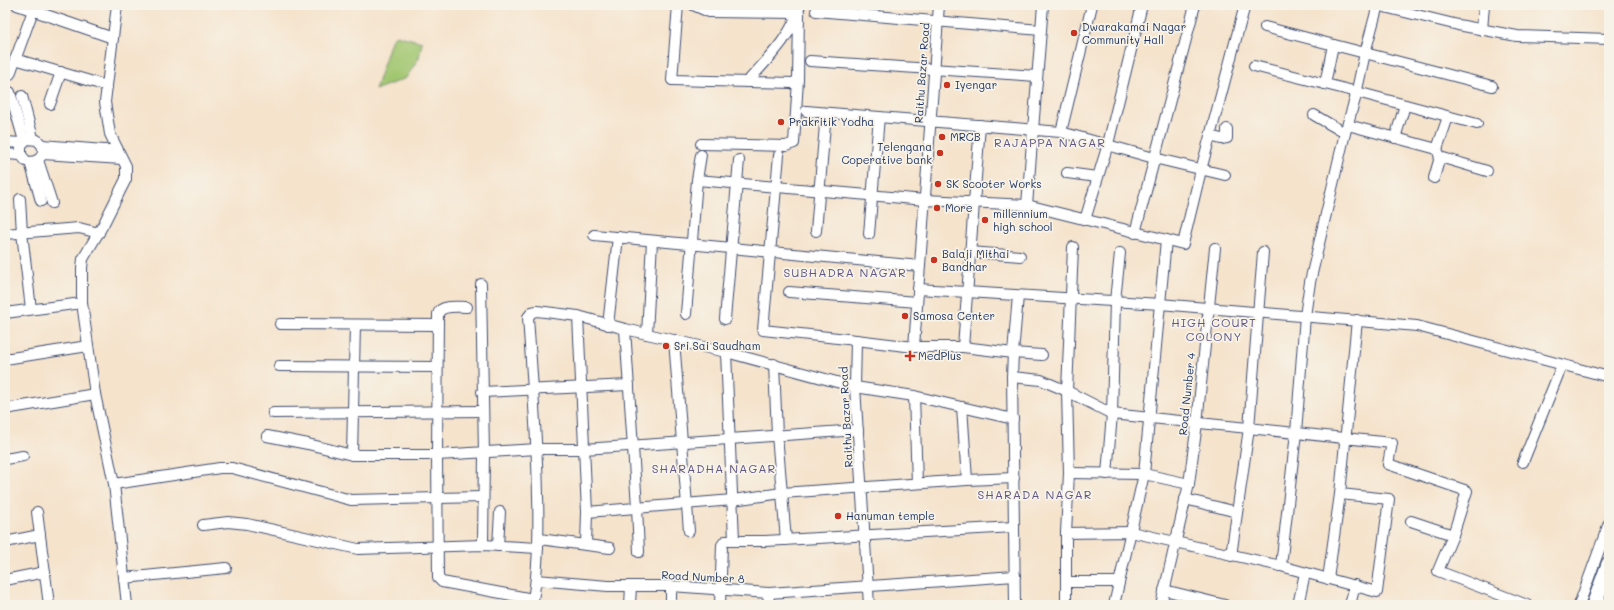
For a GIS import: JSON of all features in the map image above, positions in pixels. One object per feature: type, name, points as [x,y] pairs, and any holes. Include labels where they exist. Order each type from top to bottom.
[{"type":"highway","points":[[1594,605],[1609,564]]},
{"type":"street","points":[[17,5],[34,8],[113,38]]},
{"type":"street","points":[[117,5],[107,86],[107,122],[110,134],[126,166],[126,179],[99,232],[83,259],[82,303],[96,394],[114,484],[127,605]]},
{"type":"street","points":[[678,5],[672,80],[793,83],[798,80]]},
{"type":"street","points":[[693,5],[709,12],[799,9]]},
{"type":"street","points":[[862,15],[865,5]]},
{"type":"street","name":"Raithu Bazar Road","points":[[914,347],[939,5]]},
{"type":"street","points":[[1027,205],[1043,5]]},
{"type":"street","points":[[1061,132],[1092,5]]},
{"type":"street","points":[[1085,220],[1108,144],[1142,5]]},
{"type":"street","points":[[1135,233],[1195,5]]},
{"type":"street","points":[[697,180],[925,200],[1027,205],[1184,244],[1201,170],[1244,5]]},
{"type":"street","points":[[1281,566],[1296,433],[1305,316],[1310,282],[1377,5],[1482,30],[1517,36],[1609,39]]},
{"type":"street","points":[[1482,30],[1484,5]]},
{"type":"street","points":[[10,74],[34,8]]},
{"type":"street","points":[[747,82],[777,49],[799,9]]},
{"type":"street","points":[[701,144],[786,146],[794,143],[798,80],[799,9]]},
{"type":"street","points":[[816,11],[1041,30]]},
{"type":"street","points":[[1265,27],[1492,86]]},
{"type":"street","points":[[1325,84],[1333,45]]},
{"type":"street","points":[[15,59],[107,86]]},
{"type":"street","points":[[810,60],[1037,76]]},
{"type":"street","points":[[1254,66],[1477,124]]},
{"type":"street","points":[[50,104],[61,72]]},
{"type":"street","points":[[10,92],[27,141]]},
{"type":"street","points":[[22,96],[27,141]]},
{"type":"street","points":[[1396,138],[1405,105]]},
{"type":"street","points":[[806,111],[1061,132],[1154,158],[1225,175]]},
{"type":"street","points":[[816,231],[826,113]]},
{"type":"street","points":[[1314,115],[1346,129],[1396,138],[1488,171]]},
{"type":"street","points":[[1434,178],[1448,116]]},
{"type":"street","points":[[869,234],[879,117]]},
{"type":"street","points":[[963,348],[980,125]]},
{"type":"street","points":[[1210,136],[1221,139],[1227,138],[1228,129]]},
{"type":"street","points":[[5,142],[37,140],[41,201]]},
{"type":"street","points":[[27,141],[20,148],[21,155],[26,161],[38,155],[118,150]]},
{"type":"street","points":[[5,154],[21,155]]},
{"type":"street","points":[[38,155],[122,159]]},
{"type":"street","points":[[38,155],[52,203]]},
{"type":"street","points":[[686,314],[697,180],[701,155]]},
{"type":"street","points":[[779,155],[763,330],[914,347],[963,348],[1042,355]]},
{"type":"street","points":[[725,319],[730,248],[739,160]]},
{"type":"street","points":[[1067,173],[1097,177]]},
{"type":"street","points":[[20,199],[22,233],[31,309]]},
{"type":"street","points":[[5,234],[79,228],[99,232]]},
{"type":"street","points":[[594,235],[920,266]]},
{"type":"street","points":[[608,325],[618,237]]},
{"type":"street","points":[[647,334],[652,240]]},
{"type":"street","points":[[1114,605],[1118,582],[1144,474],[1166,240]]},
{"type":"street","points":[[1066,605],[1066,533],[1069,473],[1067,391],[1074,247]]},
{"type":"street","name":"Road Number 4","points":[[1161,605],[1188,484],[1197,423],[1215,248]]},
{"type":"street","points":[[970,252],[1020,256]]},
{"type":"street","points":[[1231,556],[1248,428],[1263,252]]},
{"type":"street","points":[[1107,474],[1112,414],[1115,301],[1120,253]]},
{"type":"street","points":[[481,284],[482,411],[484,453],[483,545]]},
{"type":"street","points":[[918,289],[1071,300],[1160,304],[1417,326],[1609,377]]},
{"type":"street","points":[[789,292],[917,302]]},
{"type":"street","points":[[1015,605],[1012,377],[1018,296]]},
{"type":"street","points":[[5,313],[82,303]]},
{"type":"street","points":[[467,307],[443,308],[440,309],[438,314],[438,578],[442,582],[533,602],[539,544],[538,449],[529,314],[537,311],[578,316],[608,325],[774,364],[855,387],[914,396],[1013,419]]},
{"type":"street","points":[[578,316],[587,512],[586,545]]},
{"type":"street","points":[[1328,579],[1340,494],[1357,320]]},
{"type":"street","points":[[280,324],[438,325]]},
{"type":"street","points":[[352,455],[355,325]]},
{"type":"street","points":[[625,329],[639,552]]},
{"type":"street","points":[[674,340],[689,530]]},
{"type":"street","name":"Raithu Bazar Road","points":[[856,340],[855,387],[869,605]]},
{"type":"street","points":[[5,359],[88,346]]},
{"type":"street","points":[[726,352],[734,540]]},
{"type":"street","points":[[774,364],[777,435],[786,540]]},
{"type":"street","points":[[1523,462],[1562,365]]},
{"type":"street","points":[[279,366],[437,367]]},
{"type":"street","points":[[1012,377],[1041,380],[1067,391],[1112,414],[1392,443],[1388,464],[1468,491],[1453,535],[1438,571],[1527,605]]},
{"type":"street","points":[[482,392],[629,385]]},
{"type":"street","points":[[5,409],[96,394]]},
{"type":"street","points":[[914,396],[917,483]]},
{"type":"street","points":[[962,407],[967,480]]},
{"type":"street","points":[[273,413],[482,411]]},
{"type":"street","points":[[267,436],[352,455],[437,455],[538,449],[584,449],[682,441],[858,430]]},
{"type":"street","points":[[5,458],[23,456]]},
{"type":"street","points":[[114,484],[220,468],[232,468],[351,500],[483,497]]},
{"type":"street","points":[[1069,473],[1144,474],[1188,484]]},
{"type":"street","points":[[587,512],[733,500],[782,493],[917,483],[1014,478]]},
{"type":"street","points":[[1066,533],[1131,532],[1231,556],[1281,566],[1377,592],[1389,499],[1340,494]]},
{"type":"street","points":[[1185,499],[1237,512]]},
{"type":"street","points":[[37,512],[49,605]]},
{"type":"street","points":[[498,546],[500,512]]},
{"type":"street","points":[[1411,521],[1453,535]]},
{"type":"street","points":[[203,525],[228,522],[246,524],[358,549],[539,544],[586,545],[610,548]]},
{"type":"street","points":[[1579,605],[1609,523]]},
{"type":"street","points":[[720,605],[723,542],[725,540],[786,540],[1014,527]]},
{"type":"street","points":[[5,542],[40,535]]},
{"type":"street","points":[[124,578],[226,568]]},
{"type":"street","points":[[5,580],[45,572]]},
{"type":"street","points":[[1298,605],[1305,573]]},
{"type":"street","name":"Road Number 8","points":[[536,580],[608,586],[720,588],[768,593],[1015,576]]},
{"type":"street","points":[[1066,582],[1118,582]]},
{"type":"street","points":[[1350,605],[1355,585]]},
{"type":"street","points":[[630,605],[631,586]]},
{"type":"street","points":[[671,586],[671,605]]},
{"type":"street","points":[[1164,590],[1225,605]]},
{"type":"street","points":[[768,593],[768,605]]},
{"type":"green space","points":[[396,35],[422,42],[419,58],[406,78],[375,90],[392,38]]},
{"type":"place","name":"Dwarakamai Nagar Community Hall","points":[[1074,33]]},
{"type":"place","name":"Iyengar","points":[[947,85]]},
{"type":"place","name":"Prakritik Yodha","points":[[781,122]]},
{"type":"place","name":"MRCB","points":[[942,137]]},
{"type":"place","name":"Telengana Coperative bank","points":[[940,153]]},
{"type":"place","name":"SK Scooter Works","points":[[938,184]]},
{"type":"place","name":"More","points":[[937,208]]},
{"type":"place","name":"millennium high school","points":[[985,220]]},
{"type":"place","name":"Balaji Mithai Bandhar","points":[[934,260]]},
{"type":"place","name":"Samosa Center","points":[[905,316]]},
{"type":"place","name":"Sri Sai Saudham","points":[[666,346]]},
{"type":"place","name":"MedPlus","points":[[910,356]]},
{"type":"place","name":"Hanuman temple","points":[[838,516]]},
{"type":"district","name":"RAJAPPA NAGAR","points":[[1050,143]]},
{"type":"district","name":"SUBHADRA NAGAR","points":[[845,273]]},
{"type":"district","name":"HIGH COURT COLONY","points":[[1214,330]]},
{"type":"district","name":"SHARADHA NAGAR","points":[[714,469]]},
{"type":"district","name":"SHARADA NAGAR","points":[[1035,495]]}]
